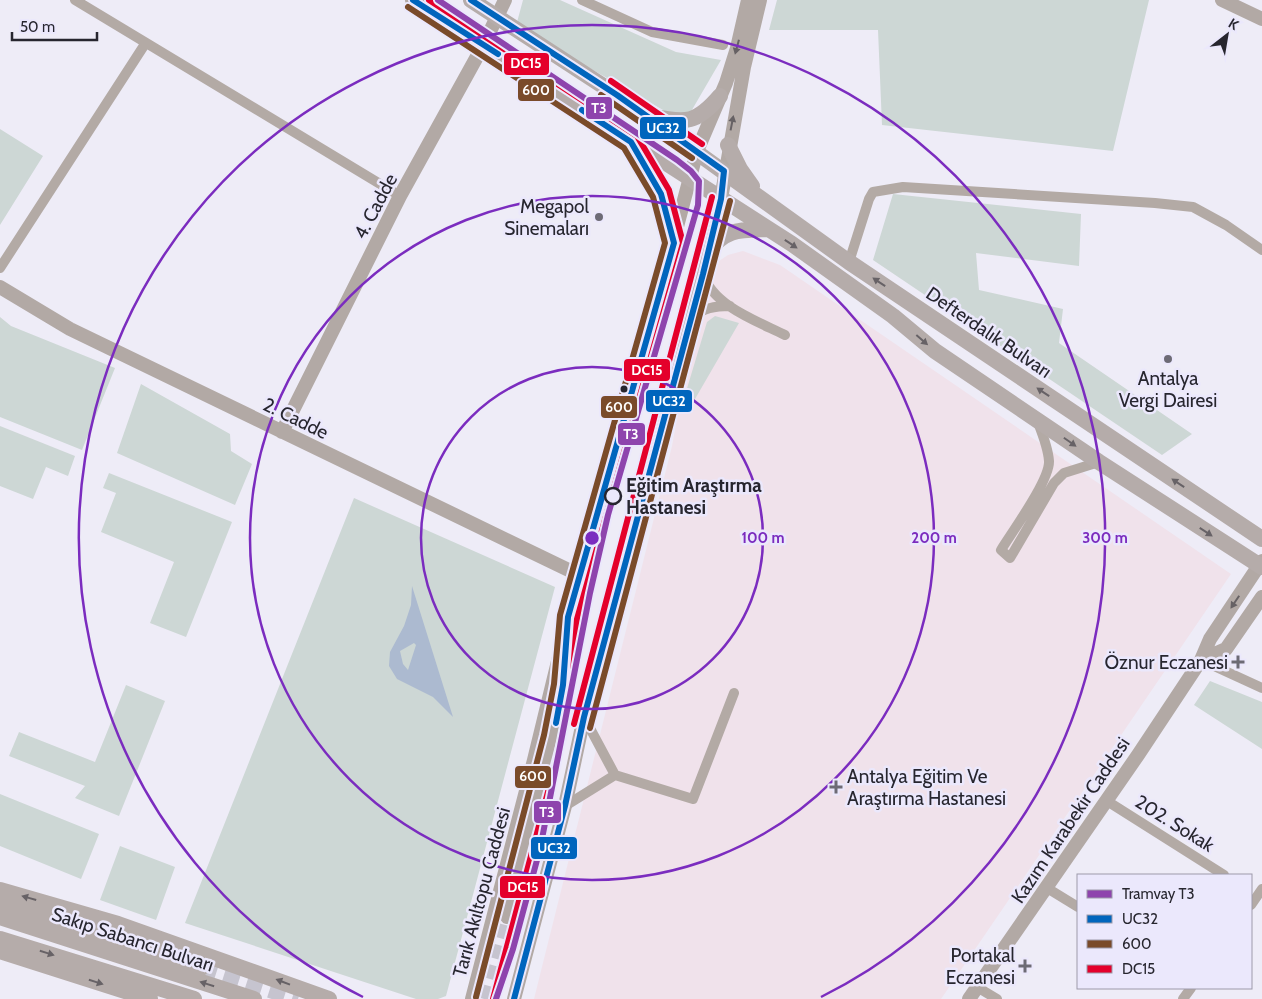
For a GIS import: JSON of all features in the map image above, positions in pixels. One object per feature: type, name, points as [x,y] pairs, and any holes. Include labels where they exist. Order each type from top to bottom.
[{"type":"main road","points":[[413,0],[484,44],[631,142],[768,229],[893,316],[934,351],[1099,462],[1261,565]]},
{"type":"main road","name":"Defterdalık Bulvarı","points":[[471,0],[647,115],[849,262],[1262,540]]},
{"type":"main road","name":"4. Cadde","points":[[282,432],[400,196],[484,44],[505,0]]},
{"type":"main road","name":"Tarık Akıltopu Caddesi","points":[[472,999],[579,575],[625,423],[697,152],[737,48],[748,0]]},
{"type":"main road","points":[[514,999],[565,806],[584,717],[703,274],[720,199],[728,145],[744,67],[760,0]]},
{"type":"main road","points":[[1222,0],[1262,19]]},
{"type":"main road","points":[[647,115],[682,122],[696,119],[708,111],[720,96]]},
{"type":"main road","points":[[631,142],[661,194],[674,243]]},
{"type":"main road","points":[[728,145],[740,169],[770,204]]},
{"type":"main road","points":[[708,252],[717,240],[732,231],[768,229]]},
{"type":"main road","name":"2. Cadde","points":[[0,287],[70,329],[579,575]]},
{"type":"main road","name":"Kazım Karabekir Caddesi","points":[[969,999],[1107,801],[1201,660],[1210,639],[1261,565]]},
{"type":"main road","points":[[1201,660],[1226,649],[1262,597]]},
{"type":"main road","points":[[507,917],[553,737],[563,685],[568,617]]},
{"type":"main road","points":[[0,890],[118,924],[329,999]]},
{"type":"main road","points":[[0,902],[201,968]]},
{"type":"main road","name":"Sakıp Sabancı Bulvarı","points":[[0,917],[254,999]]},
{"type":"main road","name":"Sakıp Sabancı Bulvarı","points":[[0,939],[194,999]]},
{"type":"main road","points":[[0,951],[150,999]]},
{"type":"main road","points":[[464,999],[483,960]]},
{"type":"street","points":[[76,0],[145,44],[400,196]]},
{"type":"street","points":[[582,0],[652,32],[722,46]]},
{"type":"street","points":[[0,268],[145,44]]},
{"type":"street","points":[[849,262],[869,199],[873,192],[903,187],[1155,202],[1192,207],[1226,225],[1262,250]]},
{"type":"street","points":[[703,274],[706,284],[730,306],[785,336]]},
{"type":"street","points":[[690,319],[698,312],[710,308],[730,306]]},
{"type":"street","points":[[1036,419],[1047,447],[1049,463],[1045,478],[1001,550],[1010,558],[1059,478],[1064,473],[1099,462]]},
{"type":"street","points":[[1201,660],[1262,688]]},
{"type":"street","points":[[584,717],[615,775],[693,800],[734,693]]},
{"type":"street","points":[[565,806],[615,775]]},
{"type":"street","name":"202. Sokak","points":[[1107,801],[1222,874]]},
{"type":"street","points":[[1047,888],[1077,906]]},
{"type":"street","points":[[978,987],[997,999]]},
{"type":"shaded area","points":[[523,0],[560,0],[676,52],[721,60],[689,115],[677,118],[516,26]]},
{"type":"shaded area","points":[[777,0],[1149,0],[1113,151],[882,125],[878,30],[769,30]]},
{"type":"shaded area","points":[[0,129],[43,156],[0,225]]},
{"type":"shaded area","points":[[893,194],[1081,214],[1079,266],[976,253],[979,290],[1063,309],[1059,343],[1192,434],[1162,455],[873,260]]},
{"type":"shaded area","name":"Antalya Eğitim Ve Araştırma Hastanesi","points":[[743,251],[780,265],[1231,574],[941,999],[534,999],[672,446],[684,381],[719,261],[728,255]]},
{"type":"shaded area","points":[[715,316],[739,323],[695,399],[685,395],[707,322]]},
{"type":"shaded area","points":[[0,317],[11,326],[115,368],[82,450],[0,417]]},
{"type":"shaded area","points":[[141,384],[230,434],[231,451],[252,464],[235,505],[117,453]]},
{"type":"shaded area","points":[[0,426],[75,456],[68,476],[46,467],[33,499],[0,486]]},
{"type":"shaded area","points":[[109,473],[232,522],[186,637],[150,623],[174,562],[101,532],[116,493],[103,488]]},
{"type":"shaded area","points":[[354,498],[555,587],[446,996],[438,999],[416,999],[185,923]]},
{"type":"shaded area","points":[[1210,681],[1262,702],[1262,749],[1194,705]]},
{"type":"shaded area","points":[[126,685],[165,701],[119,816],[75,798],[85,786],[9,756],[19,732],[95,762]]},
{"type":"shaded area","points":[[0,794],[99,834],[81,879],[0,846]]},
{"type":"shaded area","points":[[120,846],[175,867],[156,920],[100,900]]},
{"type":"water","points":[[412,586],[453,717],[433,697],[397,679],[389,666],[390,652],[404,626],[411,605]],"holes":[[[414,643],[416,645],[408,670],[403,664],[400,651]]]},
{"type":"tunnel","points":[[484,999],[507,917]]},
{"type":"tunnel","points":[[201,968],[298,999]]},
{"type":"tram line","name":"T3","points":[[438,0],[677,160],[691,171],[699,181],[698,205],[608,515],[590,593],[540,849],[513,949],[496,999]]},
{"type":"transit line","name":"UC32","points":[[413,0],[498,54]]},
{"type":"transit line","name":"DC15","points":[[429,0],[637,136],[669,190],[683,243],[577,619],[572,686],[562,739],[493,999]]},
{"type":"transit line","name":"UC32","points":[[471,0],[617,95],[724,171],[721,199],[703,274],[584,717],[565,806],[514,999]]},
{"type":"transit line","name":"600","points":[[408,7],[624,148],[653,197],[665,243],[560,615],[554,684],[544,735],[476,997]]},
{"type":"transit line","name":"DC15","points":[[611,81],[702,144]]},
{"type":"transit line","name":"600","points":[[601,95],[692,158]]},
{"type":"transit line","name":"UC32","points":[[556,723],[563,685],[568,617],[674,243],[661,194],[631,142],[582,110]]},
{"type":"transit line","name":"DC15","points":[[574,724],[712,197]]},
{"type":"transit line","name":"600","points":[[590,728],[730,201]]},
{"type":"place","name":"Megapol Sinemaları","points":[[599,217]]},
{"type":"place","name":"Antalya Vergi Dairesi","points":[[1168,359]]},
{"type":"place","name":"Eğitim Araştırma Hastanesi","points":[[613,496]]},
{"type":"place","name":"Öznur Eczanesi","points":[[1238,662]]},
{"type":"place","name":"Antalya Eğitim Ve Araştırma Hastanesi","points":[[836,787]]},
{"type":"place","name":"Portakal Eczanesi","points":[[1025,966]]}]
